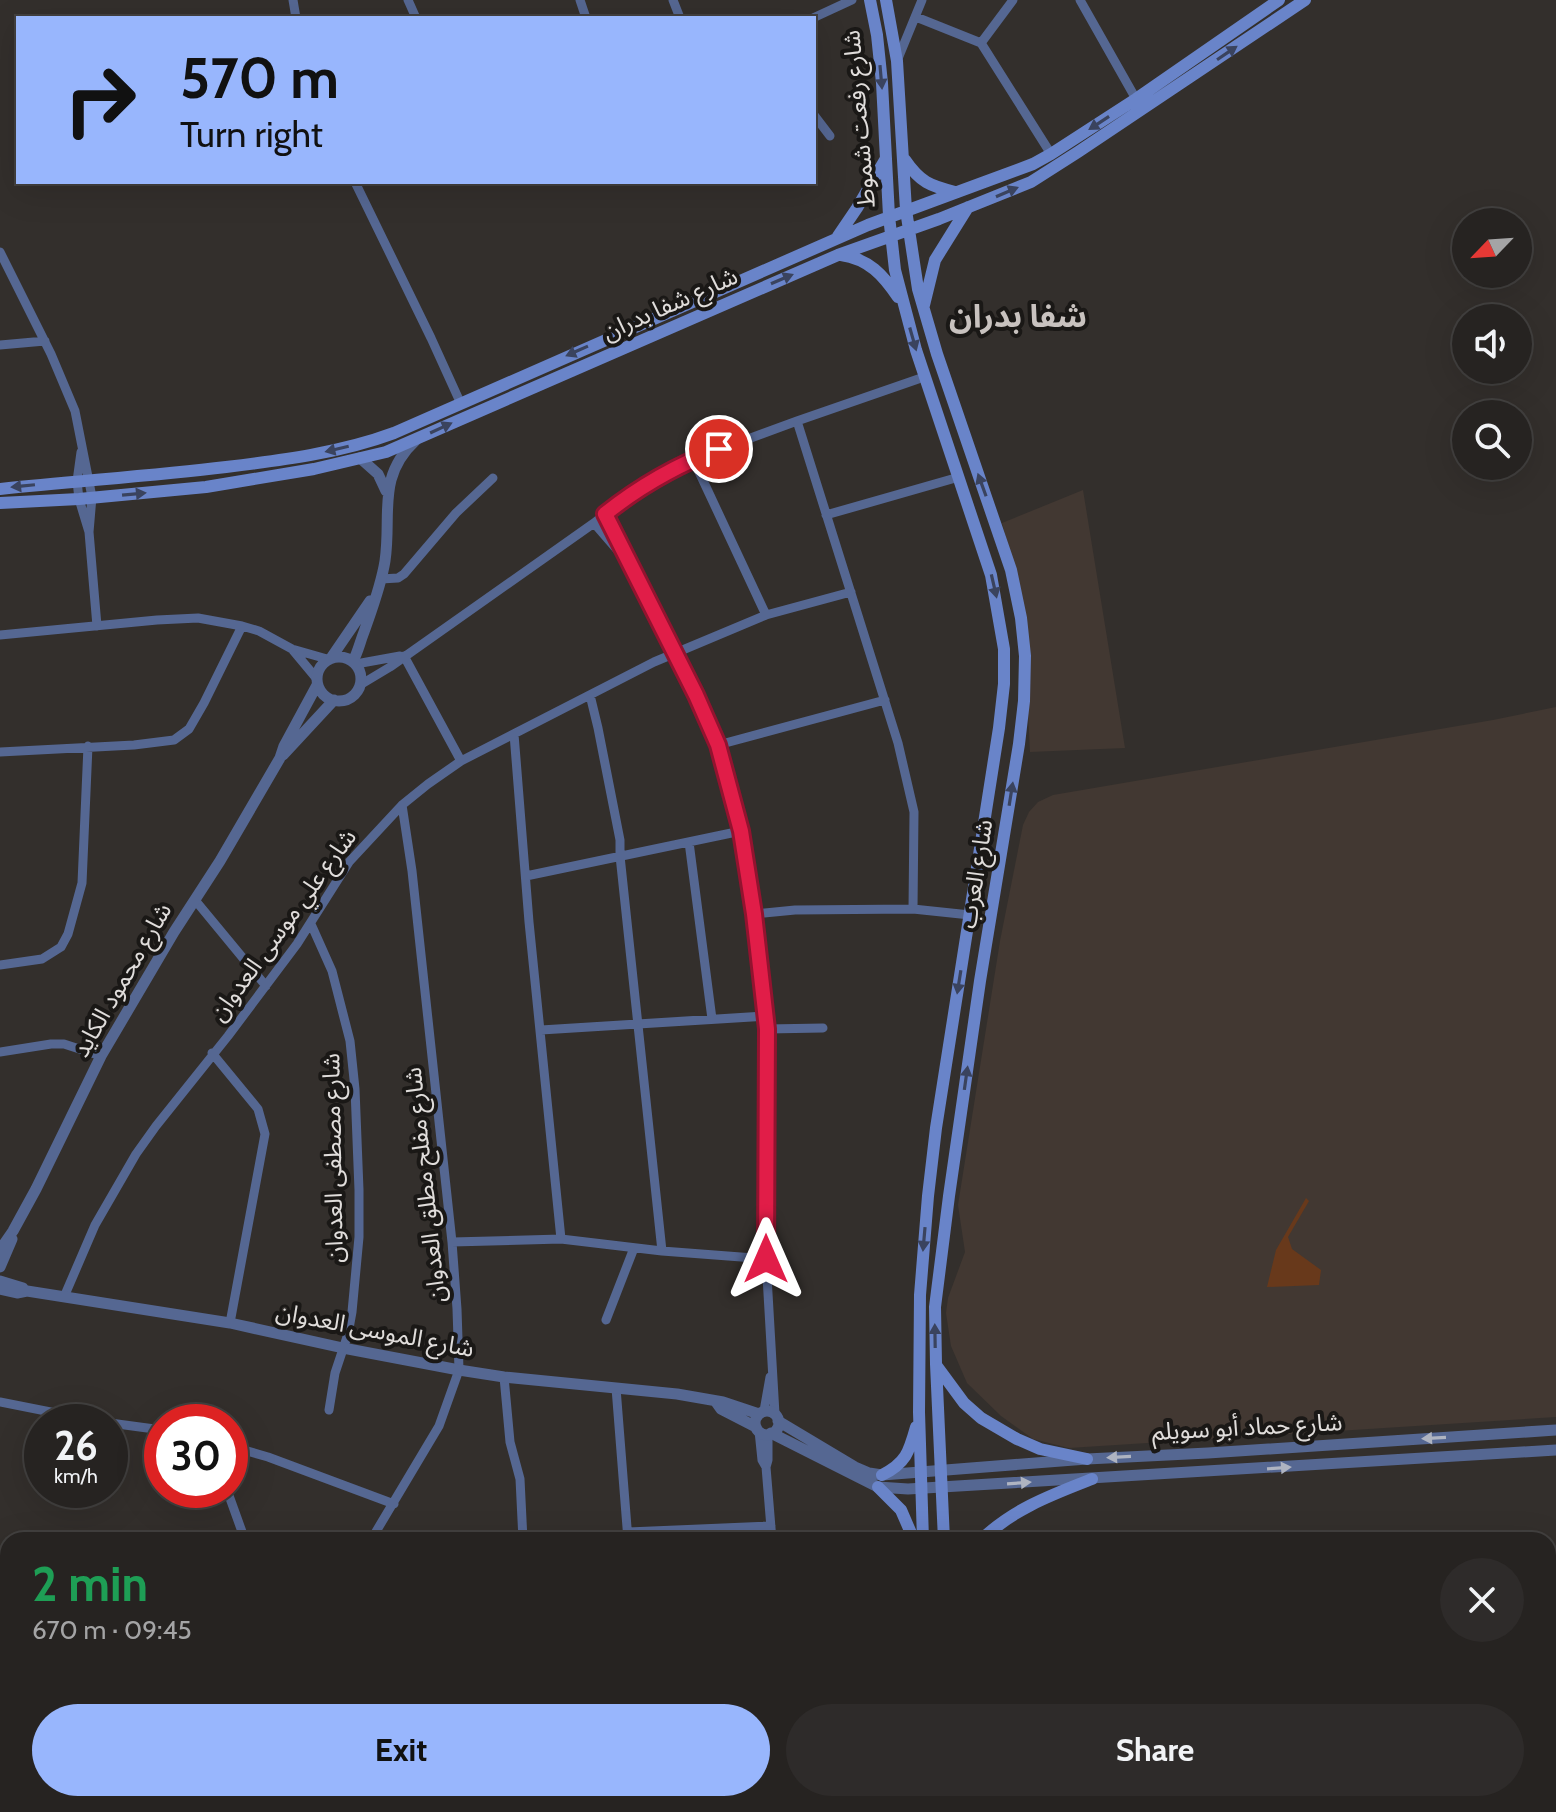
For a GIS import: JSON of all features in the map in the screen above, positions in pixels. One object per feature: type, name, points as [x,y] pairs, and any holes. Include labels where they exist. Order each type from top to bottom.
[{"type":"main road","name":"شارع رفعت شموط","points":[[870,0],[882,83],[891,235]]},
{"type":"main road","name":"شارع رفعت شموط","points":[[886,0],[897,61],[908,230]]},
{"type":"main road","name":"شارع شفا بدران","points":[[0,489],[191,472],[301,457],[381,438],[836,238],[1010,173],[1051,154],[1279,0]]},
{"type":"main road","name":"شارع شفا بدران","points":[[0,503],[218,485],[314,469],[386,452],[838,255],[1031,182],[1305,0]]},
{"type":"main road","points":[[836,238],[887,157]]},
{"type":"main road","points":[[903,158],[925,183],[958,192]]},
{"type":"main road","points":[[923,308],[935,260],[968,207]]},
{"type":"main road","name":"شارع العرب","points":[[908,230],[923,308],[1011,570],[1025,656],[1019,744],[978,996],[935,1307],[944,1532]]},
{"type":"main road","name":"شارع العرب","points":[[891,235],[903,304],[924,377],[991,575],[1004,649],[999,728],[928,1196],[920,1295],[919,1412],[923,1532]]},
{"type":"main road","points":[[838,255],[854,257],[877,269],[903,304]]},
{"type":"main road","points":[[936,1364],[959,1396],[981,1418],[1040,1449],[1087,1459]]},
{"type":"main road","points":[[911,1532],[901,1510],[880,1481],[905,1458],[919,1412]]},
{"type":"main road","points":[[989,1532],[1025,1507],[1092,1479]]},
{"type":"street","points":[[816,17],[852,0]]},
{"type":"street","points":[[897,61],[922,0]]},
{"type":"street","points":[[981,43],[1013,0]]},
{"type":"street","points":[[1080,0],[1136,99]]},
{"type":"street","points":[[916,17],[981,43],[1051,154]]},
{"type":"street","points":[[816,118],[830,136]]},
{"type":"street","points":[[356,184],[461,404]]},
{"type":"street","points":[[0,252],[45,341],[75,411],[82,444],[97,626]]},
{"type":"street","points":[[0,345],[45,341]]},
{"type":"street","points":[[360,685],[594,523],[638,488],[680,464],[924,377]]},
{"type":"street","points":[[797,421],[898,743],[914,812],[913,909]]},
{"type":"street","points":[[354,663],[379,585],[387,544],[388,496],[392,474],[402,455],[416,439]]},
{"type":"street","points":[[360,458],[378,474],[388,496]]},
{"type":"street","points":[[693,459],[766,615]]},
{"type":"street","points":[[826,515],[959,477]]},
{"type":"street","points":[[317,682],[319,668],[329,659],[379,585],[404,574],[456,513],[493,478]]},
{"type":"street","points":[[605,514],[718,745],[741,831],[767,1029],[766,1259],[772,1374],[769,1415],[777,1428],[763,1431]]},
{"type":"street","points":[[594,523],[631,566]]},
{"type":"street","name":"شارع علي موسى العدوان","points":[[64,1297],[95,1225],[136,1154],[266,986],[311,924],[349,862],[402,805],[461,761],[675,652],[766,615],[851,592]]},
{"type":"street","points":[[0,635],[198,618],[259,631],[292,649],[329,659],[342,656],[354,663],[361,674],[360,685],[354,695],[345,700],[334,700],[324,695],[292,649]]},
{"type":"street","points":[[0,752],[174,740],[189,729],[242,626]]},
{"type":"street","points":[[354,663],[404,656]]},
{"type":"street","points":[[404,656],[461,761]]},
{"type":"street","name":"شارع محمود الكايد","points":[[0,1250],[13,1231],[101,1056],[280,758],[317,682]]},
{"type":"street","points":[[590,695],[620,840],[662,1251]]},
{"type":"street","name":"شارع محمود الكايد","points":[[280,758],[334,700]]},
{"type":"street","points":[[718,745],[885,700]]},
{"type":"street","points":[[514,734],[561,1239]]},
{"type":"street","points":[[0,965],[42,959],[61,947],[68,934],[82,883],[88,746]]},
{"type":"street","name":"شارع مفلح مطلق العدوان","points":[[376,1532],[439,1426],[459,1370],[452,1242],[412,871],[402,805]]},
{"type":"street","points":[[526,876],[741,831]]},
{"type":"street","points":[[689,842],[712,1019]]},
{"type":"street","points":[[195,900],[266,986]]},
{"type":"street","points":[[754,914],[795,910],[913,909],[970,915]]},
{"type":"street","name":"شارع مصطفى العدوان","points":[[311,924],[332,971],[350,1041],[359,1190],[359,1237],[352,1312],[335,1373],[329,1410]]},
{"type":"street","points":[[541,1030],[766,1016]]},
{"type":"street","points":[[767,1029],[823,1028]]},
{"type":"street","points":[[0,1052],[64,1044],[101,1056]]},
{"type":"street","points":[[212,1053],[258,1109],[265,1134],[230,1323]]},
{"type":"street","name":"شارع محمود الكايد","points":[[0,1267],[13,1231]]},
{"type":"street","points":[[452,1242],[561,1239],[766,1259]]},
{"type":"street","points":[[606,1320],[634,1248]]},
{"type":"street","name":"شارع الموسى العدوان","points":[[0,1281],[27,1291]]},
{"type":"street","name":"شارع الموسى العدوان","points":[[0,1289],[230,1323],[459,1370],[677,1394],[723,1402],[769,1415],[880,1481],[940,1470]]},
{"type":"street","points":[[504,1377],[510,1442],[520,1479],[523,1532]]},
{"type":"street","points":[[616,1388],[628,1532]]},
{"type":"street","points":[[0,1402],[24,1407]]},
{"type":"street","name":"شارع الموسى العدوان","points":[[716,1402],[721,1409],[763,1431],[880,1481],[922,1489],[941,1488]]},
{"type":"street","points":[[769,1415],[756,1420],[763,1431],[762,1460],[766,1467],[771,1532]]},
{"type":"street","name":"شارع حماد أبو سويلم","points":[[940,1470],[1556,1430]]},
{"type":"street","name":"شارع حماد أبو سويلم","points":[[941,1488],[1556,1450]]},
{"type":"street","points":[[248,1451],[394,1504]]},
{"type":"street","points":[[233,1508],[242,1532]]},
{"type":"street","points":[[685,1532],[771,1526]]},
{"type":"shaded area","points":[[1083,490],[1125,748],[1030,752],[1022,598],[1002,523]]},
{"type":"shaded area","points":[[1556,707],[1556,1417],[1069,1448],[1033,1439],[1001,1416],[967,1383],[951,1346],[946,1313],[948,1298],[965,1252],[958,1205],[1000,941],[1023,825],[1029,812],[1038,802],[1053,795]]},
{"type":"shaded area","points":[[1306,1198],[1309,1201],[1288,1237],[1292,1249],[1321,1270],[1319,1285],[1267,1287],[1276,1250]]},
{"type":"district","name":"شفا بدران","points":[[1018,316]]},
{"type":"route","points":[[719,449],[680,464],[638,488],[605,514],[718,745],[741,831],[767,1029],[766,1259]]}]
